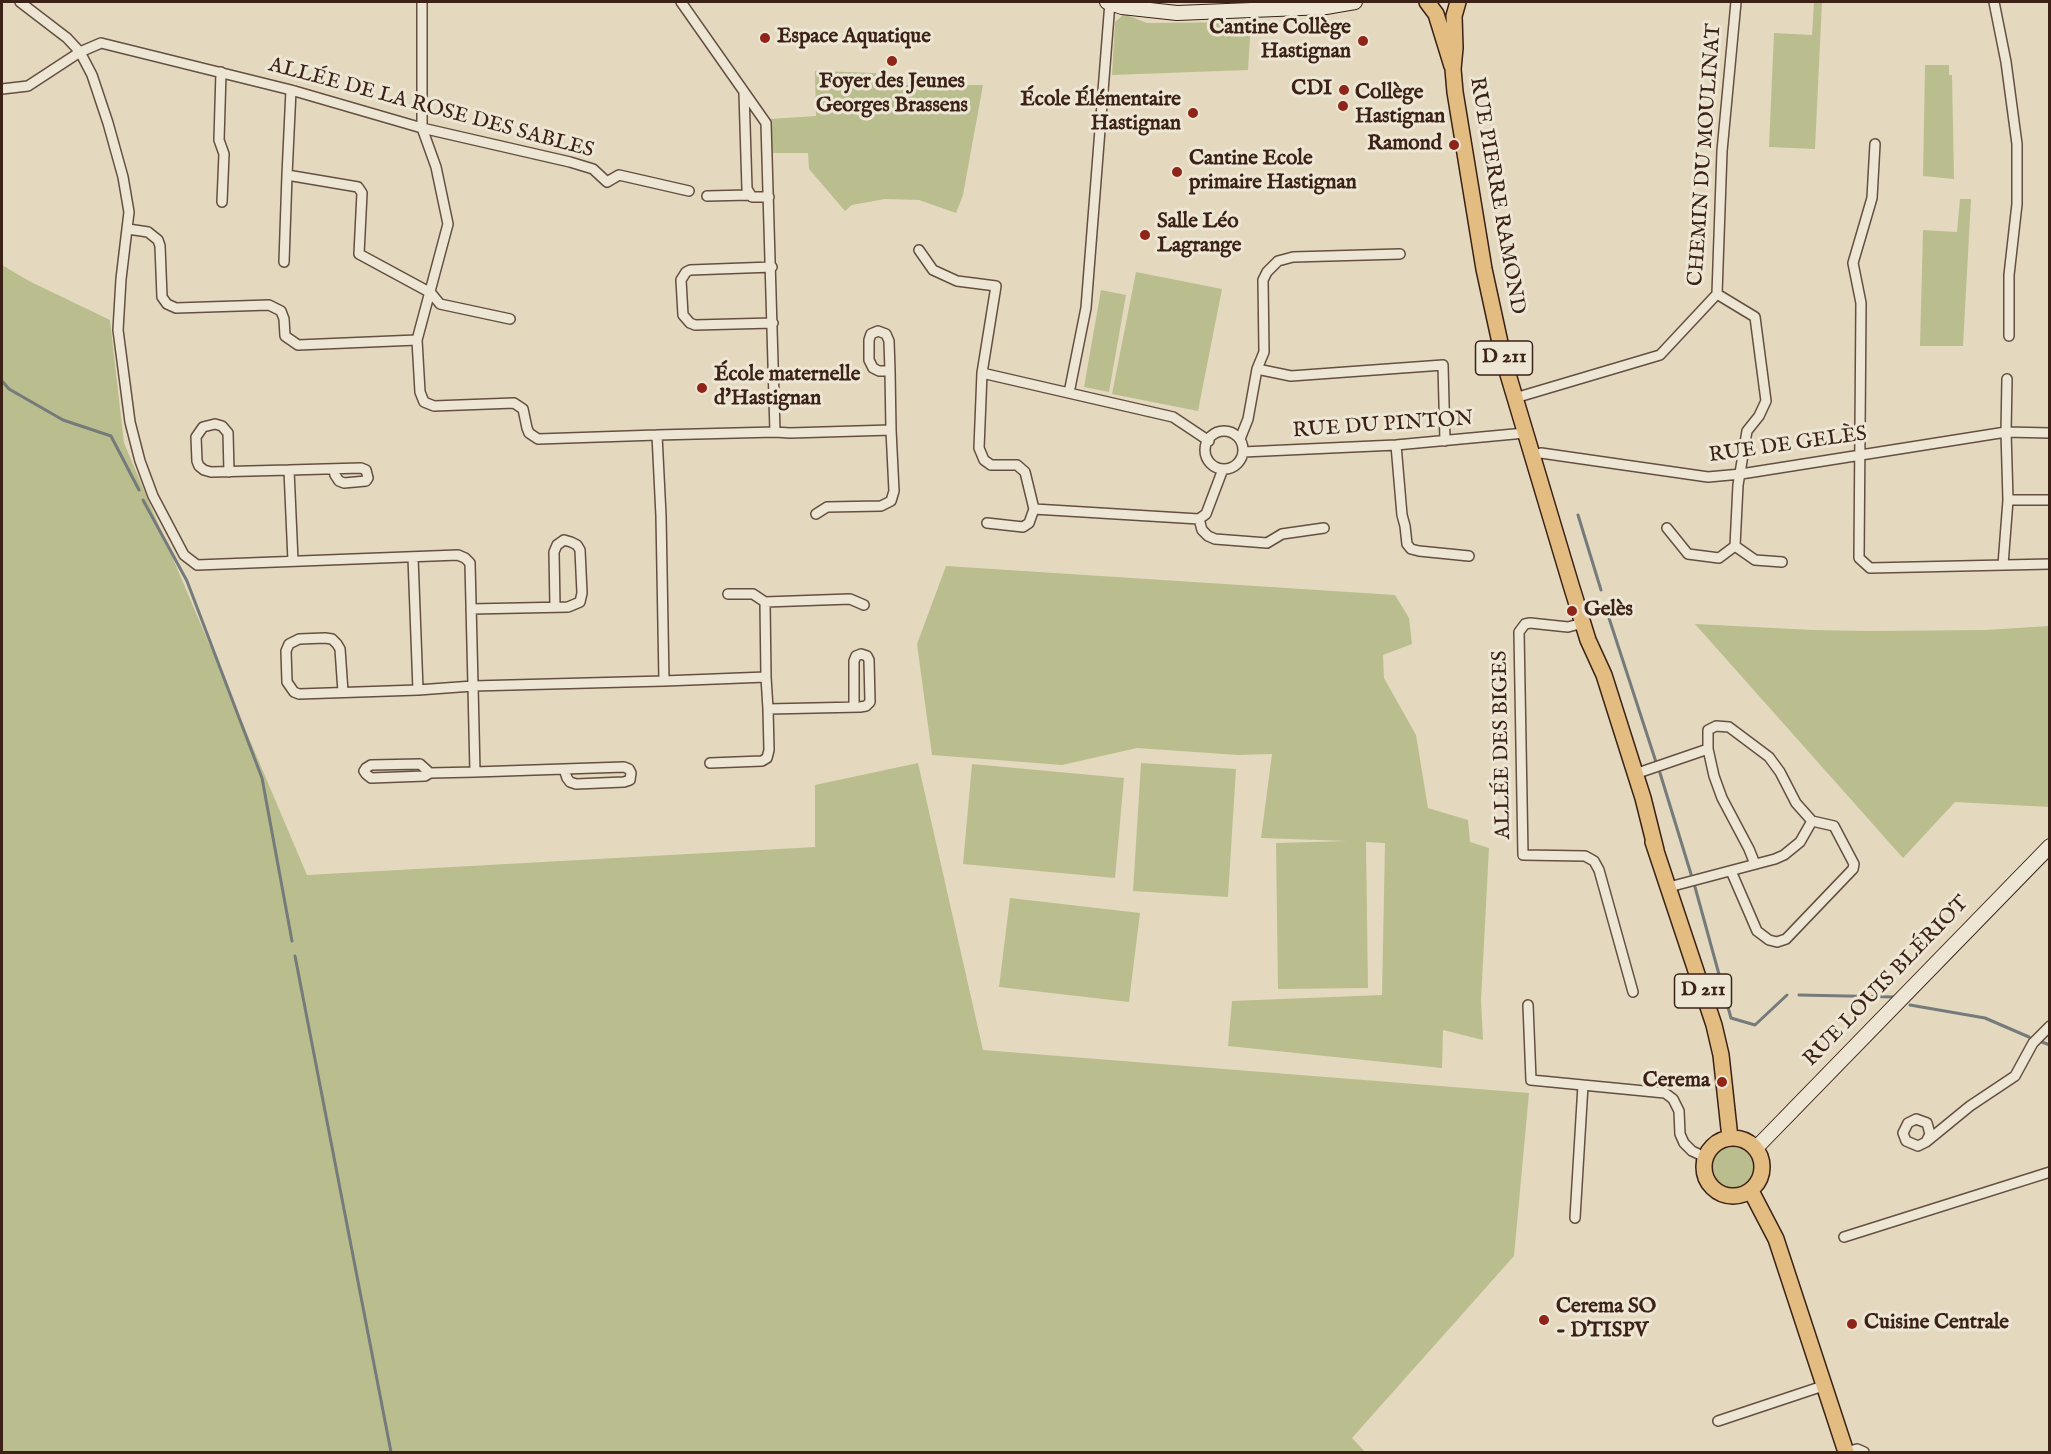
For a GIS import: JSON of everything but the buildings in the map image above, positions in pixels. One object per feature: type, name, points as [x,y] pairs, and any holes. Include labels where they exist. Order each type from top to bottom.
[{"type":"main road","name":"RUE PIERRE RAMOND","points":[[1427,2],[1436,14],[1453,69],[1463,146],[1484,269],[1515,398],[1588,640],[1595,677],[1635,801],[1656,850]]},
{"type":"main road","points":[[1432,2],[1448,2]]},
{"type":"main road","name":"RUE PIERRE RAMOND","points":[[1453,69],[1454,16],[1458,2]]},
{"type":"main road","name":"RUE PIERRE RAMOND","points":[[1588,640],[1604,675],[1656,850],[1714,1025],[1721,1055],[1730,1138]]},
{"type":"main road","points":[[1730,1138],[1739,1138],[1756,1148],[1763,1165],[1762,1175],[1751,1191],[1735,1196],[1719,1193],[1711,1186],[1704,1167],[1705,1157],[1715,1144],[1730,1138]]},
{"type":"main road","points":[[1751,1191],[1776,1239],[1846,1452]]},
{"type":"street","points":[[20,2],[67,38],[80,52],[92,75],[123,177],[129,212],[118,330],[130,422],[140,461],[153,496],[184,555],[197,565],[458,555],[465,558],[470,564],[475,772]]},
{"type":"street","points":[[422,2],[422,128],[436,167],[448,224],[417,340],[420,392],[428,405],[514,403],[523,409],[529,433],[538,439],[891,430]]},
{"type":"street","points":[[681,2],[766,123],[775,432]]},
{"type":"street","points":[[1069,393],[1086,308],[1110,2],[1122,7],[1187,13],[1326,7],[1355,2]]},
{"type":"street","points":[[1136,2],[1178,6],[1276,2]]},
{"type":"street","name":"CHEMIN DU MOULINAT","points":[[1515,398],[1660,355],[1716,294],[1722,151],[1736,2]]},
{"type":"street","points":[[1994,2],[2006,62],[2017,144],[2017,204],[2009,275],[2008,336]]},
{"type":"street","name":"ALLÉE DE LA ROSE DES SABLES","points":[[2,89],[28,86],[80,52],[101,43],[291,90],[422,128],[570,162],[592,169],[607,182],[619,175],[689,191]]},
{"type":"street","points":[[221,72],[219,140],[224,154],[222,202]]},
{"type":"street","points":[[284,262],[291,90]]},
{"type":"street","points":[[744,93],[749,195]]},
{"type":"street","points":[[1875,144],[1872,198],[1852,263],[1861,303],[1859,558],[1869,568],[2049,564]]},
{"type":"street","points":[[287,175],[358,187],[362,193],[358,254],[431,293],[440,304],[510,319]]},
{"type":"street","points":[[707,196],[769,197]]},
{"type":"street","points":[[128,229],[148,231],[158,240],[162,297],[167,304],[176,308],[269,305],[281,311],[285,336],[298,345],[417,340]]},
{"type":"street","points":[[920,250],[933,270],[957,281],[996,286],[982,373],[979,448],[984,460],[991,465],[1017,465],[1025,472],[1034,509],[1029,523],[1023,527],[987,523]]},
{"type":"street","points":[[1239,439],[1248,419],[1257,369],[1264,352],[1263,280],[1267,272],[1278,261],[1293,258],[1400,254]]},
{"type":"street","points":[[771,267],[690,270],[681,280],[683,315],[690,323],[695,325],[773,323]]},
{"type":"street","points":[[1716,294],[1755,317],[1766,401],[1759,416],[1747,431],[1738,485],[1735,546]]},
{"type":"street","points":[[1257,369],[1291,376],[1443,365],[1445,441]]},
{"type":"street","points":[[816,514],[827,507],[881,506],[891,501],[894,491],[890,371]]},
{"type":"street","points":[[982,373],[1173,417],[1209,441]]},
{"type":"street","points":[[2003,564],[2008,500],[2007,379]]},
{"type":"street","points":[[230,472],[228,434],[222,426],[215,424],[203,426],[196,437],[196,461],[199,466],[211,472],[230,472],[289,470],[334,470]]},
{"type":"street","points":[[1226,432],[1239,439],[1243,452],[1238,463],[1233,467],[1223,469],[1215,467],[1207,458],[1206,446],[1216,434],[1226,432]]},
{"type":"street","name":"RUE DE GELÈS","points":[[1531,456],[1541,453],[1708,477],[1741,474],[2006,432],[2049,433]]},
{"type":"street","name":"RUE DU PINTON","points":[[1243,452],[1396,445],[1525,434]]},
{"type":"street","points":[[657,435],[664,681]]},
{"type":"street","points":[[1396,445],[1407,544],[1411,549],[1419,551],[1469,556]]},
{"type":"street","points":[[1034,509],[1199,519],[1206,514],[1223,469]]},
{"type":"street","points":[[289,470],[293,561]]},
{"type":"street","points":[[2008,500],[2049,500]]},
{"type":"street","points":[[1199,519],[1202,530],[1215,539],[1267,543],[1282,534],[1324,528]]},
{"type":"street","points":[[1666,528],[1688,554],[1719,558],[1735,546]]},
{"type":"street","points":[[471,609],[568,607],[580,602],[582,599],[580,550],[577,545],[564,540],[557,545],[554,552],[555,607]]},
{"type":"street","points":[[1735,546],[1755,560],[1782,562]]},
{"type":"street","points":[[413,557],[418,690]]},
{"type":"street","points":[[728,594],[753,594],[765,602],[850,599],[864,605]]},
{"type":"street","points":[[710,763],[762,761],[767,758],[769,750],[765,602]]},
{"type":"street","name":"ALLÉE DES BIGES","points":[[1583,623],[1568,627],[1530,623],[1525,624],[1519,632],[1523,855],[1584,856],[1594,861],[1599,870],[1633,992]]},
{"type":"street","points":[[343,692],[338,644],[332,639],[325,638],[299,639],[289,644],[286,651],[287,682],[289,688],[299,694],[766,677]]},
{"type":"street","points":[[768,709],[854,707],[866,706],[870,702],[869,660],[867,656],[861,654],[856,656],[854,661],[854,707]]},
{"type":"street","points":[[1731,870],[1757,932],[1768,940],[1777,942],[1786,939],[1853,869],[1854,864],[1834,826],[1812,821],[1796,804],[1780,772],[1769,757],[1737,733],[1722,725],[1708,730],[1708,749],[1718,789],[1755,864]]},
{"type":"street","points":[[1635,774],[1708,749]]},
{"type":"street","points":[[430,773],[420,764],[371,765],[364,771],[371,777],[425,776],[430,773],[624,767],[629,768],[631,773],[630,780],[624,782],[576,784],[570,782],[564,769]]},
{"type":"street","points":[[1669,888],[1775,859],[1792,850],[1800,842],[1812,821]]},
{"type":"street","name":"RUE LOUIS BLÉRIOT","points":[[1756,1148],[2049,846]]},
{"type":"street","points":[[1528,1005],[1531,1080],[1665,1093],[1673,1099],[1679,1111],[1680,1134],[1684,1143],[1692,1151],[1705,1157]]},
{"type":"street","points":[[1926,1142],[1970,1106],[2015,1076],[2033,1043],[2049,1026]]},
{"type":"street","points":[[1575,1218],[1583,1085]]},
{"type":"street","points":[[1844,1237],[2049,1172]]},
{"type":"street","points":[[1718,1421],[1823,1386]]},
{"type":"street","points":[[1846,1452],[1857,1449],[1864,1452]]},
{"type":"green space","points":[[1814,2],[1822,2],[1815,149],[1769,147],[1774,33],[1812,35]]},
{"type":"green space","points":[[1124,14],[1147,23],[1251,22],[1248,70],[1112,75],[1115,22]]},
{"type":"green space","points":[[1925,65],[1949,65],[1949,75],[1952,75],[1954,179],[1923,176]]},
{"type":"green space","points":[[815,71],[876,73],[878,85],[983,85],[963,195],[956,213],[919,200],[885,199],[852,205],[845,211],[809,169],[808,153],[770,153],[770,119],[816,116]]},
{"type":"green space","points":[[1960,199],[1971,199],[1963,346],[1920,346],[1923,230],[1957,232]]},
{"type":"green space","points":[[2,265],[29,281],[110,320],[124,443],[307,875],[815,847],[815,785],[918,763],[983,1050],[1529,1093],[1514,1256],[1352,1438],[1365,1452],[2,1452]]},
{"type":"green space","points":[[1136,272],[1222,289],[1198,411],[1112,394]]},
{"type":"green space","points":[[1101,290],[1126,295],[1109,392],[1084,387]]},
{"type":"green space","points":[[946,566],[1395,595],[1409,618],[1412,644],[1383,655],[1384,678],[1416,735],[1428,808],[1468,820],[1470,842],[1489,848],[1481,1000],[1483,1040],[1443,1030],[1442,1068],[1228,1046],[1232,1001],[1382,995],[1385,843],[1366,842],[1368,988],[1278,989],[1276,843],[1347,841],[1261,838],[1272,754],[1238,755],[1137,748],[1062,765],[932,755],[917,644]]},
{"type":"green space","points":[[1695,624],[1871,631],[1985,630],[2049,626],[2049,807],[1955,802],[1903,858]]},
{"type":"green space","points":[[1141,763],[1236,769],[1228,897],[1133,891]]},
{"type":"green space","points":[[972,764],[1124,778],[1115,878],[963,864]]},
{"type":"green space","points":[[1010,898],[1140,913],[1129,1002],[999,987]]},
{"type":"green space","points":[[1733,1145],[1742,1146],[1749,1151],[1754,1158],[1754,1176],[1749,1183],[1742,1188],[1733,1189],[1724,1188],[1717,1183],[1712,1176],[1711,1167],[1712,1158],[1717,1151],[1724,1146]]},
{"type":"waterway","points":[[2,381],[9,389],[63,420],[111,436],[139,490]]},
{"type":"waterway","points":[[143,500],[187,581],[262,778],[292,941]]},
{"type":"waterway","points":[[1578,515],[1601,590]]},
{"type":"waterway","points":[[1608,615],[1656,762]]},
{"type":"waterway","points":[[1660,773],[1691,874]]},
{"type":"waterway","points":[[1695,887],[1731,1018],[1755,1025],[1787,995]]},
{"type":"waterway","points":[[295,956],[391,1452]]},
{"type":"waterway","points":[[1799,995],[1895,997]]},
{"type":"waterway","points":[[1910,1005],[1985,1018],[2029,1037]]},
{"type":"waterway","points":[[2039,1041],[2050,1045]]},
{"type":"place","name":"Espace Aquatique","points":[[765,38]]},
{"type":"place","name":"Cantine Collège Hastignan","points":[[1363,41]]},
{"type":"place","name":"Foyer des Jeunes Georges Brassens","points":[[892,61]]},
{"type":"place","name":"CDI","points":[[1344,90]]},
{"type":"place","name":"Collège Hastignan","points":[[1343,106]]},
{"type":"place","name":"École Élémentaire Hastignan","points":[[1193,113]]},
{"type":"place","name":"Ramond","points":[[1454,145]]},
{"type":"place","name":"Cantine Ecole primaire Hastignan","points":[[1177,172]]},
{"type":"place","name":"Salle Léo Lagrange","points":[[1145,235]]},
{"type":"place","name":"École maternelle d'Hastignan","points":[[702,388]]},
{"type":"place","name":"Gelès","points":[[1572,611]]},
{"type":"place","name":"Cerema","points":[[1722,1082]]},
{"type":"place","name":"Cerema SO - DTISPV","points":[[1544,1320]]},
{"type":"place","name":"Cuisine Centrale","points":[[1852,1324]]}]
